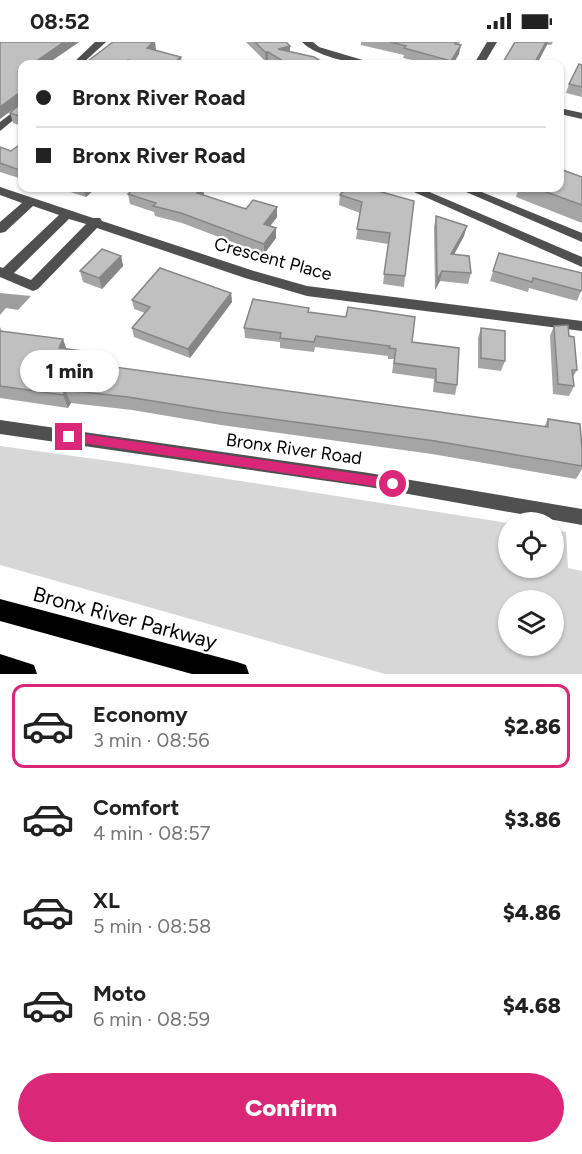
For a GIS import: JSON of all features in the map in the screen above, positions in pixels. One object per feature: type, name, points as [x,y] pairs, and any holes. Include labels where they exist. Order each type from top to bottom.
[{"type":"highway","name":"Bronx River Parkway","points":[[0,610],[237,674]]},
{"type":"highway","points":[[0,666],[25,674]]},
{"type":"street","points":[[81,60],[101,42]]},
{"type":"street","points":[[307,42],[316,49],[356,60]]},
{"type":"street","points":[[481,60],[492,42]]},
{"type":"street","points":[[0,128],[18,112]]},
{"type":"street","points":[[564,112],[582,116]]},
{"type":"street","name":"Crescent Place","points":[[0,190],[250,275],[307,291],[582,326]]},
{"type":"street","points":[[420,192],[582,262]]},
{"type":"street","points":[[473,192],[582,238]]},
{"type":"street","points":[[0,229],[32,201]]},
{"type":"street","points":[[68,213],[2,273],[33,286],[96,221]]},
{"type":"street","name":"Bronx River Road","points":[[0,427],[369,480],[582,517]]},
{"type":"shaded area","points":[[0,293],[31,296],[18,310],[6,308],[0,315]]},
{"type":"shaded area","points":[[0,446],[139,465],[498,521],[498,578],[564,578],[564,532],[566,532],[568,568],[582,571],[582,674],[385,674],[0,565]]},
{"type":"building","points":[[0,42],[64,42],[38,60],[18,60],[18,94],[0,107]]},
{"type":"building","points":[[113,42],[153,42],[147,48],[181,57],[177,60],[89,60]]},
{"type":"building","points":[[255,42],[286,42],[290,46],[278,49],[319,60],[281,60],[265,52]]},
{"type":"building","points":[[390,42],[456,42],[455,44],[461,45],[452,60],[404,48],[406,46]]},
{"type":"building","points":[[515,42],[546,42],[536,60],[504,60]]},
{"type":"building","points":[[579,64],[582,65],[582,87],[569,84]]},
{"type":"building","points":[[18,106],[18,116],[10,113]]},
{"type":"building","points":[[18,146],[18,170],[0,163],[0,147],[11,151]]},
{"type":"building","points":[[564,170],[582,177],[582,205],[546,192],[564,192]]},
{"type":"building","points":[[130,192],[198,192],[246,209],[253,200],[277,207],[264,224],[276,228],[264,244],[181,213],[153,206],[156,203],[128,194]]},
{"type":"building","points":[[343,192],[382,192],[414,201],[405,276],[384,274],[390,233],[357,229],[362,202],[340,195]]},
{"type":"building","points":[[436,216],[467,226],[451,254],[469,256],[471,273],[442,271],[437,280]]},
{"type":"building","points":[[102,249],[121,256],[99,278],[80,271]]},
{"type":"building","points":[[499,253],[582,273],[582,291],[533,278],[532,282],[493,271]]},
{"type":"building","points":[[160,268],[231,293],[188,349],[132,328],[150,307],[132,300]]},
{"type":"building","points":[[253,299],[309,308],[308,312],[346,317],[348,307],[415,317],[412,342],[459,348],[457,385],[436,382],[436,369],[394,363],[396,349],[389,348],[390,346],[316,336],[314,342],[280,338],[281,333],[244,328]]},
{"type":"building","points":[[568,325],[569,336],[574,337],[577,370],[572,370],[574,386],[558,384],[554,326]]},
{"type":"building","points":[[481,328],[505,331],[505,361],[481,358]]},
{"type":"building","points":[[0,331],[63,339],[59,348],[84,351],[78,362],[548,427],[548,419],[580,424],[582,466],[435,441],[128,397],[65,390],[63,395],[0,386]]},
{"type":"route","points":[[69,437],[393,484]]}]
